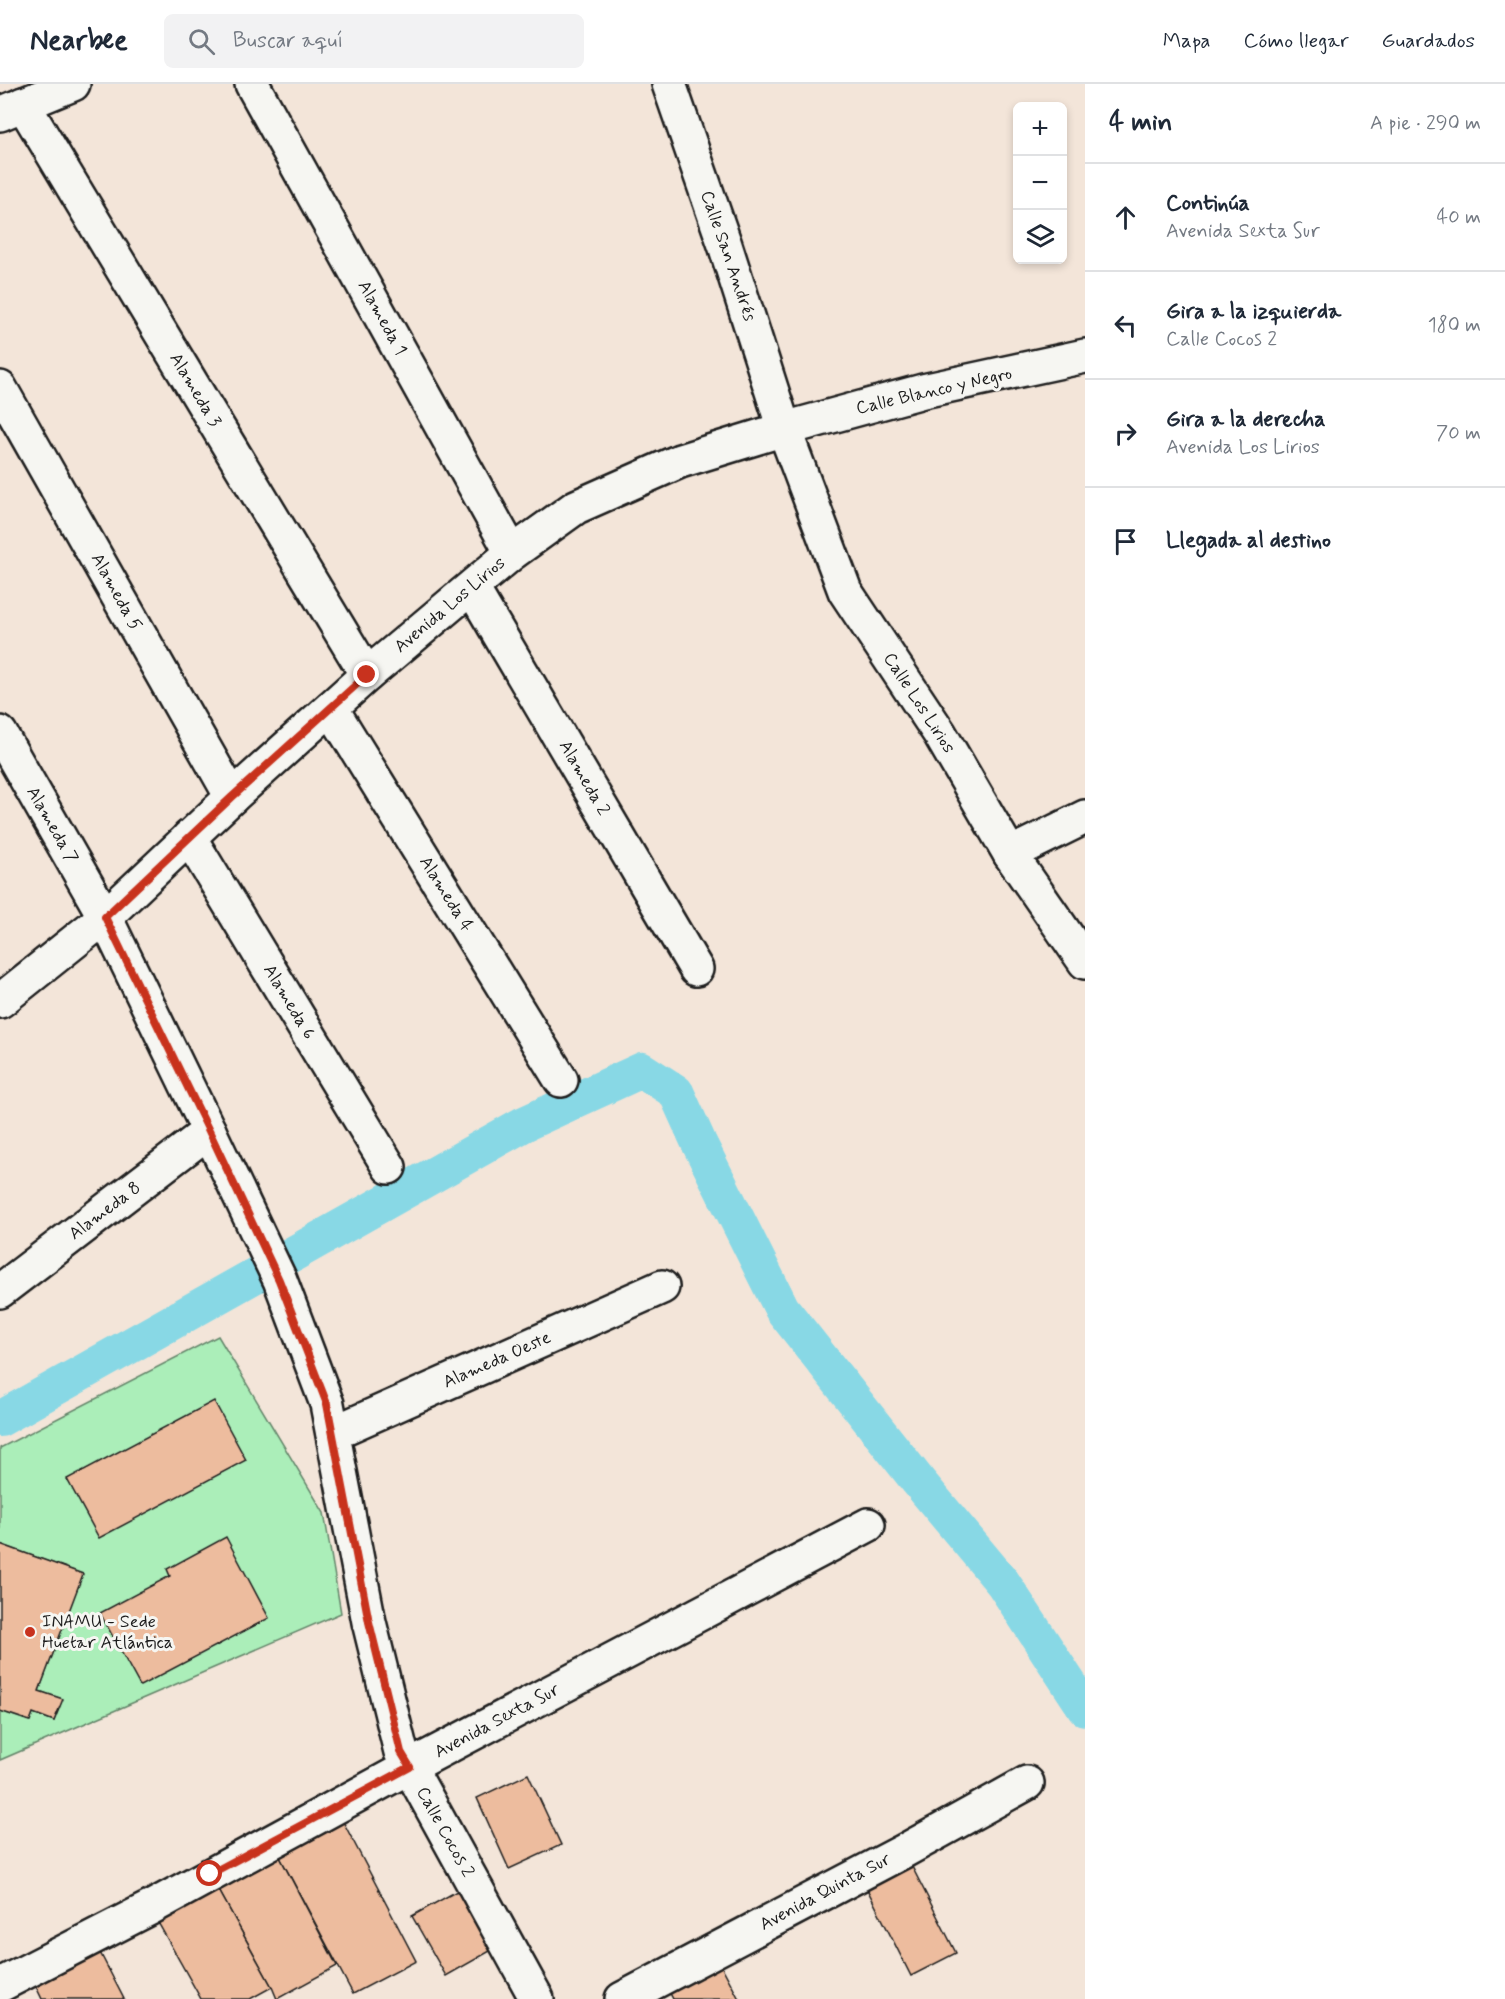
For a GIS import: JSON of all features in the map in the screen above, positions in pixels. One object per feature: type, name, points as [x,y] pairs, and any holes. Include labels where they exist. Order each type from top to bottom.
[{"type":"street","points":[[12,109],[73,84]]},
{"type":"street","name":"Alameda 1","points":[[252,84],[512,553]]},
{"type":"street","name":"Calle San Andrés","points":[[669,84],[725,245],[784,429]]},
{"type":"street","name":"Alameda 3","points":[[12,109],[367,675]]},
{"type":"street","name":"Calle Blanco y Negro","points":[[784,429],[923,391],[1085,356]]},
{"type":"street","name":"Alameda 5","points":[[0,387],[232,797]]},
{"type":"street","name":"Avenida Los Lirios","points":[[0,1000],[105,917],[232,797],[367,675],[512,553],[576,507],[680,461],[784,429]]},
{"type":"street","name":"Calle Los Lirios","points":[[784,429],[845,591],[940,734],[1010,854],[1085,962]]},
{"type":"street","name":"Alameda 2","points":[[472,588],[696,969]]},
{"type":"street","name":"Alameda 4","points":[[331,708],[561,1080]]},
{"type":"street","name":"Alameda 7","points":[[0,733],[105,917]]},
{"type":"street","points":[[1010,854],[1085,817]]},
{"type":"street","name":"Alameda 6","points":[[189,837],[389,1167]]},
{"type":"street","name":"Calle Cocos 2","points":[[105,917],[279,1280],[327,1404],[369,1622],[401,1752],[537,1999]]},
{"type":"street","name":"Alameda 8","points":[[0,1291],[209,1131]]},
{"type":"street","name":"Alameda Oeste","points":[[333,1433],[662,1287]]},
{"type":"street","name":"Avenida Sexta Sur","points":[[0,1985],[150,1908],[410,1767],[868,1525]]},
{"type":"street","name":"Avenida Quinta Sur","points":[[622,1999],[904,1851],[1027,1783]]},
{"type":"green space","points":[[218,1336],[324,1513],[341,1613],[0,1760],[0,1711],[29,1721],[33,1713],[54,1721],[62,1699],[39,1691],[82,1574],[0,1544],[0,1448]]},
{"type":"building","points":[[214,1401],[246,1460],[99,1538],[67,1479]]},
{"type":"building","points":[[226,1537],[269,1618],[140,1686],[100,1613],[170,1576],[167,1569]]},
{"type":"building","name":"INAMU - Sede Huetar Atlántica","points":[[0,1544],[83,1574],[39,1691],[63,1699],[54,1721],[33,1713],[30,1721],[0,1711]]},
{"type":"building","points":[[528,1774],[561,1845],[509,1869],[477,1798]]},
{"type":"building","points":[[336,1808],[416,1961],[353,1994],[272,1842]]},
{"type":"building","points":[[272,1842],[337,1966],[277,1999],[210,1874]]},
{"type":"building","points":[[904,1851],[956,1953],[911,1976],[859,1873]]},
{"type":"building","points":[[210,1874],[272,1987],[250,1999],[201,1999],[150,1908]]},
{"type":"building","points":[[473,1882],[506,1942],[446,1976],[412,1916]]},
{"type":"building","points":[[92,1937],[124,1999],[42,1999],[28,1970]]},
{"type":"building","points":[[713,1950],[739,1999],[673,1999],[662,1978]]},
{"type":"waterway","points":[[0,1419],[524,1124],[642,1070],[676,1092],[782,1309],[918,1481],[1003,1583],[1085,1708]]},
{"type":"place","name":"INAMU - Sede Huetar Atlántica","points":[[30,1632]]},
{"type":"route","points":[[210,1874],[410,1767],[401,1752],[369,1622],[327,1404],[279,1280],[105,917],[232,797],[367,675]]}]
